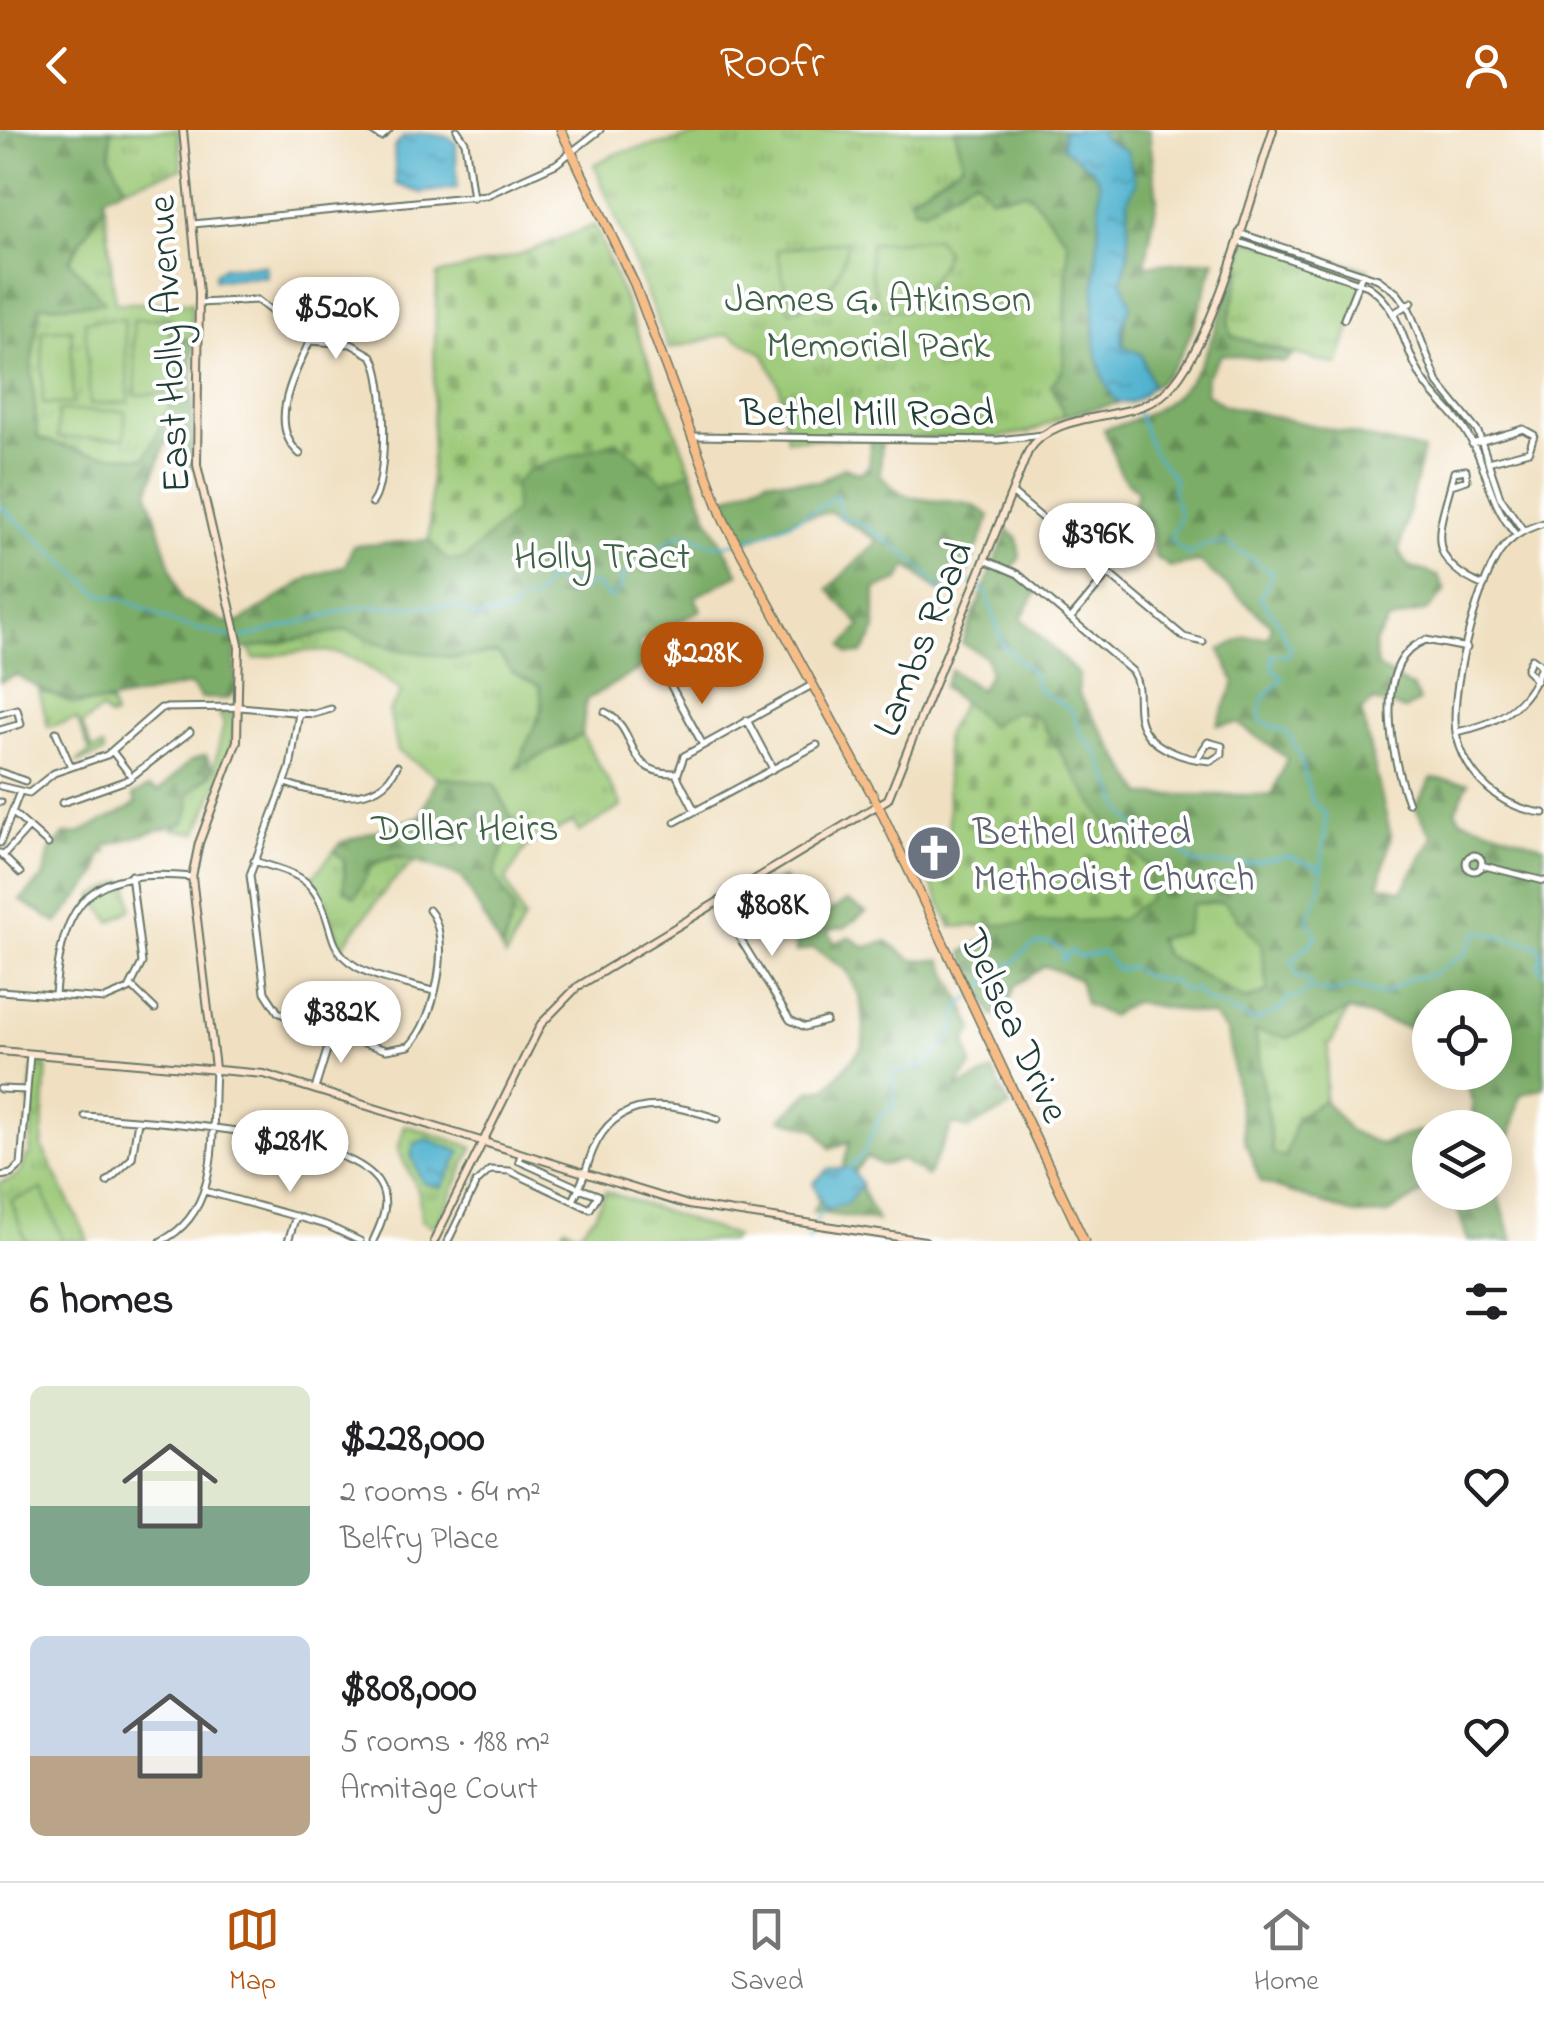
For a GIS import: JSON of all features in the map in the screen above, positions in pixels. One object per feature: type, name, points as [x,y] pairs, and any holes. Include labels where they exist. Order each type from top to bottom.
[{"type":"main road","name":"East Holly Avenue","points":[[182,130],[199,303],[196,460],[239,645],[240,706],[234,754],[198,843],[192,876],[215,1068]]},
{"type":"main road","name":"Delsea Drive","points":[[561,130],[635,285],[724,522],[879,807],[1084,1241]]},
{"type":"main road","points":[[1042,435],[1140,408],[1173,386],[1202,337],[1273,130]]},
{"type":"main road","name":"Lambs Road","points":[[879,807],[888,799],[1028,452],[1042,435]]},
{"type":"main road","points":[[434,1241],[482,1140],[555,1005],[577,987],[879,807]]},
{"type":"main road","points":[[0,1051],[270,1076],[482,1140],[520,1157],[707,1210],[925,1241]]},
{"type":"street","points":[[370,130],[381,137],[389,130]]},
{"type":"street","points":[[457,130],[465,142],[473,198]]},
{"type":"street","points":[[192,224],[473,198],[497,191],[572,153],[600,130]]},
{"type":"street","points":[[1238,237],[1362,274],[1390,286],[1409,304],[1438,383],[1481,441],[1503,504],[1523,530]]},
{"type":"street","points":[[1238,237],[1375,291],[1394,313],[1420,377],[1472,444],[1494,507],[1516,536]]},
{"type":"street","points":[[1344,319],[1362,274]]},
{"type":"street","points":[[199,303],[260,302],[310,342],[359,347],[380,370],[380,488],[372,504]]},
{"type":"street","points":[[1394,313],[1409,304]]},
{"type":"street","points":[[300,454],[292,444],[285,401],[310,342]]},
{"type":"street","points":[[1444,405],[1450,399]]},
{"type":"street","points":[[1454,416],[1461,411]]},
{"type":"street","points":[[1472,444],[1523,428],[1535,437],[1529,451],[1480,465]]},
{"type":"street","name":"Bethel Mill Road","points":[[690,436],[998,440],[1042,435]]},
{"type":"street","points":[[1451,485],[1440,519],[1440,547],[1454,569],[1484,586]]},
{"type":"street","points":[[1012,493],[1184,637],[1204,642]]},
{"type":"street","points":[[1544,523],[1523,530],[1497,556],[1484,586],[1467,648],[1456,709],[1456,732],[1471,769],[1488,790],[1520,808],[1544,813]]},
{"type":"street","points":[[984,560],[1018,574],[1136,676],[1140,720],[1148,735],[1167,751],[1198,757],[1215,760],[1222,746],[1208,742],[1198,757]]},
{"type":"street","points":[[1071,618],[1108,574]]},
{"type":"street","points":[[1408,803],[1393,753],[1392,687],[1398,662],[1405,652],[1426,640],[1467,648]]},
{"type":"street","points":[[1456,732],[1499,720],[1520,704],[1536,681]]},
{"type":"street","points":[[676,773],[684,756],[812,685]]},
{"type":"street","points":[[670,686],[703,744]]},
{"type":"street","points":[[0,786],[19,794],[33,791],[54,772],[112,751],[161,708],[240,706],[299,713],[331,709]]},
{"type":"street","points":[[0,714],[18,709],[21,724],[0,730]]},
{"type":"street","points":[[605,712],[616,719],[644,767],[655,773],[676,773]]},
{"type":"street","points":[[299,713],[286,783],[254,862],[250,899],[265,992],[282,1015],[386,1050],[402,1049],[417,1037],[443,939],[429,910]]},
{"type":"street","points":[[747,720],[773,769]]},
{"type":"street","points":[[56,732],[71,767]]},
{"type":"street","points":[[62,803],[131,776],[190,732]]},
{"type":"street","points":[[675,822],[817,746]]},
{"type":"street","points":[[112,751],[131,776]]},
{"type":"street","points":[[286,783],[314,793],[352,795],[381,786],[397,766]]},
{"type":"street","points":[[0,772],[25,782]]},
{"type":"street","points":[[676,773],[695,812]]},
{"type":"street","points":[[0,843],[19,794]]},
{"type":"street","points":[[13,813],[48,844]]},
{"type":"street","points":[[20,873],[1,854],[29,828]]},
{"type":"street","points":[[254,862],[293,873],[311,884],[320,898],[334,943],[348,961],[432,991]]},
{"type":"street","points":[[1482,865],[1544,881]]},
{"type":"street","points":[[55,996],[58,950],[70,918],[102,886],[130,875],[192,876]]},
{"type":"street","points":[[0,991],[109,999],[132,987],[142,960],[130,875]]},
{"type":"street","points":[[718,903],[790,1020],[805,1027],[826,1021]]},
{"type":"street","points":[[132,987],[155,1009]]},
{"type":"street","points":[[316,1089],[332,1034]]},
{"type":"street","points":[[0,1176],[11,1174],[21,1164],[30,1053]]},
{"type":"street","name":"East Holly Avenue","points":[[161,1241],[188,1222],[204,1191],[215,1068]]},
{"type":"street","points":[[0,1088],[27,1090]]},
{"type":"street","points":[[573,1200],[602,1134],[637,1107],[667,1103],[718,1119]]},
{"type":"street","points":[[85,1116],[252,1131],[364,1168],[377,1180],[385,1200],[373,1241]]},
{"type":"street","points":[[107,1182],[132,1158],[138,1120]]},
{"type":"street","points":[[448,1241],[482,1175],[494,1169],[510,1171],[590,1209],[598,1195],[520,1157],[510,1171]]},
{"type":"street","points":[[204,1191],[296,1216],[360,1241]]},
{"type":"street","points":[[288,1241],[296,1216]]},
{"type":"green space","name":"Holly Tract","points":[[0,130],[111,130],[110,156],[125,186],[104,197],[105,204],[69,260],[105,303],[40,306],[31,366],[38,438],[87,453],[145,458],[180,387],[183,338],[193,343],[192,466],[188,467],[175,440],[165,443],[148,492],[181,600],[224,622],[240,622],[310,577],[345,566],[353,546],[429,540],[447,560],[527,470],[617,441],[665,482],[691,470],[708,517],[739,574],[695,597],[701,610],[637,643],[648,664],[586,700],[582,735],[517,767],[542,708],[540,686],[512,672],[498,653],[456,658],[395,649],[347,630],[235,651],[236,691],[227,699],[201,698],[191,685],[121,700],[83,702],[41,689],[17,675],[0,682]]},
{"type":"green space","points":[[111,130],[178,130],[182,169],[125,186],[110,156]]},
{"type":"green space","name":"James G. Atkinson Memorial Park","points":[[722,130],[955,130],[963,163],[910,197],[925,210],[975,177],[991,197],[1028,191],[1069,242],[1063,370],[1052,385],[1065,416],[1030,432],[998,437],[787,439],[780,388],[764,354],[728,334],[669,349],[594,164],[618,153]]},
{"type":"green space","points":[[955,130],[1149,130],[1157,200],[1145,265],[1215,260],[1191,333],[1160,380],[1146,390],[1141,354],[1123,346],[1128,298],[1096,334],[1118,403],[1065,416],[1051,385],[1063,370],[1068,242],[1028,192],[990,197],[975,178],[925,210],[914,208],[910,198],[963,163]]},
{"type":"green space","points":[[105,204],[115,303],[191,303],[193,343],[183,339],[180,387],[145,458],[87,453],[38,438],[31,366],[40,306],[104,302],[69,260]]},
{"type":"green space","points":[[595,225],[691,470],[665,483],[617,441],[527,470],[514,486],[515,511],[464,560],[447,560],[429,540],[437,275],[516,256]]},
{"type":"green space","points":[[936,238],[944,249],[944,258],[921,292],[904,311],[880,309],[870,270],[870,244]]},
{"type":"green space","points":[[1247,240],[1369,269],[1338,366],[1232,336],[1228,323],[1241,268],[1238,265]]},
{"type":"green space","points":[[848,241],[830,286],[814,301],[790,311],[777,250]]},
{"type":"green space","points":[[1238,265],[1242,267],[1228,323],[1232,336],[1293,356],[1284,362],[1222,354],[1206,377],[1206,393],[1223,405],[1423,450],[1399,552],[1407,565],[1438,576],[1445,591],[1428,610],[1388,621],[1374,644],[1377,667],[1414,689],[1419,701],[1405,710],[1374,701],[1361,711],[1391,836],[1379,885],[1402,891],[1433,837],[1415,807],[1432,778],[1468,783],[1455,811],[1461,819],[1544,846],[1544,1087],[1520,1095],[1512,1131],[1512,1110],[1472,1110],[1469,1090],[1512,1090],[1512,990],[1412,990],[1412,1029],[1348,1010],[1289,1038],[1255,1031],[1273,1153],[1285,1158],[1297,1117],[1324,1100],[1350,1131],[1380,1144],[1412,1133],[1412,1199],[1388,1214],[1356,1215],[1261,1182],[1245,1142],[1227,1032],[1213,1016],[1133,1002],[1110,1016],[1085,1004],[1079,979],[1045,966],[1015,986],[1007,1009],[993,1016],[963,952],[993,934],[990,923],[1121,919],[1149,867],[1107,825],[1038,718],[990,725],[943,687],[951,670],[980,690],[990,672],[986,657],[962,643],[1008,530],[1017,538],[1020,557],[1011,571],[1037,591],[1021,618],[1079,675],[1078,693],[1143,795],[1272,795],[1287,758],[1237,723],[1217,725],[1235,682],[1220,650],[1246,637],[1269,637],[1271,625],[1200,562],[1170,567],[1155,557],[1149,522],[1141,529],[1130,516],[1138,491],[1121,475],[1104,429],[1163,405],[1182,389],[1208,348]],"holes":[[[1224,902],[1261,944],[1268,992],[1246,1000],[1164,954],[1157,939],[1185,933],[1192,904]]]},
{"type":"green space","points":[[170,318],[173,393],[136,395],[133,320]]},
{"type":"green space","points":[[124,319],[129,402],[90,404],[85,321]]},
{"type":"green space","points":[[71,329],[73,404],[43,404],[42,330]]},
{"type":"green space","points":[[58,411],[125,411],[125,438],[58,438]]},
{"type":"green space","points":[[871,438],[882,438],[880,474],[893,487],[921,499],[977,507],[990,516],[964,581],[954,578],[939,591],[907,566],[899,580],[875,589],[875,632],[862,654],[849,654],[843,646],[861,626],[828,589],[878,541],[831,512],[797,518],[747,542],[725,498],[767,479],[819,482],[844,467],[860,473],[869,466]]},
{"type":"green space","points":[[347,630],[421,651],[458,655],[498,653],[512,672],[540,686],[542,708],[519,767],[582,735],[622,806],[579,832],[573,822],[526,847],[506,880],[524,919],[506,957],[502,951],[514,910],[494,874],[513,821],[494,784],[437,777],[398,751],[389,711],[402,692],[364,664],[333,652],[318,651],[254,659],[250,648]]},
{"type":"green space","points":[[39,690],[74,704],[111,703],[114,716],[110,718],[101,710],[82,725],[92,750],[103,747],[104,753],[76,763],[90,752],[77,719],[48,727]]},
{"type":"green space","points":[[963,702],[990,725],[1015,711],[1038,718],[1107,825],[1149,867],[1150,898],[1121,919],[951,927],[929,880],[951,872],[945,735]]},
{"type":"green space","points":[[218,711],[236,714],[228,758],[197,833],[173,829],[185,822],[188,794],[212,774],[224,724]]},
{"type":"green space","points":[[206,755],[214,770],[188,794],[190,806],[185,822],[105,846],[107,852],[101,855],[98,874],[57,923],[20,900],[43,878],[50,850],[65,834],[77,834],[129,808],[136,803],[133,795],[149,787],[159,791],[190,761]]},
{"type":"green space","name":"Dollar Heirs","points":[[437,777],[494,784],[513,821],[494,874],[514,910],[502,951],[462,877],[395,855],[373,863],[355,897],[344,889],[345,861],[334,851],[342,842],[421,816]]},
{"type":"green space","points":[[334,851],[345,860],[344,889],[368,868],[385,860],[415,861],[391,883],[341,948],[325,899],[311,879]]},
{"type":"green space","points":[[783,878],[803,909],[820,917],[847,901],[866,912],[844,928],[827,930],[835,943],[849,937],[866,947],[887,941],[911,959],[942,960],[974,1029],[966,1041],[972,1065],[956,1089],[993,1071],[1010,1107],[968,1129],[953,1124],[927,1177],[902,1160],[882,1165],[867,1157],[854,1172],[877,1221],[812,1212],[819,1202],[814,1181],[843,1168],[850,1141],[831,1149],[816,1129],[781,1119],[810,1091],[827,1088],[863,1046],[864,1025],[860,997],[847,971],[814,948],[796,952],[796,930],[777,931],[752,896]]},
{"type":"green space","points":[[124,881],[129,885],[132,909],[111,922],[93,897]]},
{"type":"green space","points":[[1224,902],[1261,944],[1268,993],[1246,1001],[1164,954],[1157,938],[1185,933],[1192,904]]},
{"type":"green space","points":[[1348,1010],[1329,1047],[1324,1100],[1297,1117],[1285,1159],[1273,1153],[1255,1030],[1289,1038]]},
{"type":"green space","points":[[35,1060],[47,1061],[42,1147],[89,1241],[0,1241],[0,1182],[17,1175],[25,1157],[30,1156],[32,1124],[28,1123],[33,1120],[34,1103],[29,1102]]},
{"type":"green space","points":[[405,1125],[473,1147],[436,1228],[421,1220],[419,1193],[398,1150]]},
{"type":"green space","points":[[42,1189],[63,1240],[26,1241],[11,1201]]},
{"type":"green space","points":[[605,1191],[735,1236],[731,1241],[558,1241],[565,1227],[578,1233],[595,1215]]},
{"type":"green space","points":[[1458,1210],[1503,1210],[1513,1241],[1468,1241]]},
{"type":"water","points":[[1063,130],[1100,130],[1103,138],[1127,151],[1136,183],[1128,199],[1129,252],[1122,280],[1131,305],[1122,328],[1123,346],[1141,354],[1152,385],[1132,402],[1116,401],[1104,379],[1097,353],[1094,295],[1099,181],[1092,169],[1063,148]]},
{"type":"water","points":[[421,133],[449,137],[456,143],[457,188],[421,193],[396,184],[394,148],[403,137]]},
{"type":"water","points":[[265,265],[267,276],[215,280],[215,273],[223,267]]},
{"type":"water","points":[[427,1139],[461,1152],[442,1187],[423,1183],[411,1155],[414,1144]]},
{"type":"water","points":[[851,1168],[862,1185],[847,1203],[825,1211],[813,1183],[828,1169]]},
{"type":"waterway","points":[[1138,412],[1152,450],[1175,480],[1172,490],[1180,516],[1170,540],[1188,555],[1204,545],[1225,542],[1273,573],[1260,598],[1276,618],[1291,651],[1286,656],[1272,655],[1273,669],[1283,679],[1262,699],[1260,721],[1288,733],[1301,759],[1312,801],[1326,816],[1320,889],[1308,919],[1317,936],[1292,961],[1297,976],[1310,982],[1311,990]]},
{"type":"waterway","points":[[242,638],[357,607],[455,606],[475,618],[512,612],[519,601],[536,598],[548,577],[563,588],[573,583],[578,590],[594,583],[611,599],[621,588],[622,577],[677,535],[716,545],[735,543],[799,518],[836,495],[841,517],[896,547],[944,594],[962,577],[986,592],[1003,645],[1033,674],[1039,690],[1071,709],[1082,736],[1097,751],[1123,812],[1138,828],[1174,843],[1195,864],[1242,864],[1288,856],[1322,868]]},
{"type":"waterway","points":[[0,506],[100,594],[126,600],[177,624],[234,638]]},
{"type":"waterway","points":[[1312,990],[1332,993],[1354,986],[1382,995],[1411,978],[1429,976],[1465,954],[1478,931],[1537,945],[1542,954],[1538,966],[1544,972]]},
{"type":"waterway","points":[[847,1170],[862,1156],[880,1116],[896,1104],[892,1074],[926,1065],[954,1032],[959,1006],[985,988],[991,967],[1013,964],[1034,945],[1052,943],[1062,951],[1063,961],[1070,951],[1082,957],[1103,952],[1117,970],[1131,967],[1144,976],[1172,981],[1185,991],[1196,989],[1202,999],[1255,1021],[1282,1009],[1288,997],[1295,999],[1309,990]]},
{"type":"waterway","points":[[808,1241],[821,1210]]},
{"type":"place","name":"Bethel United Methodist Church","points":[[934,853]]}]
